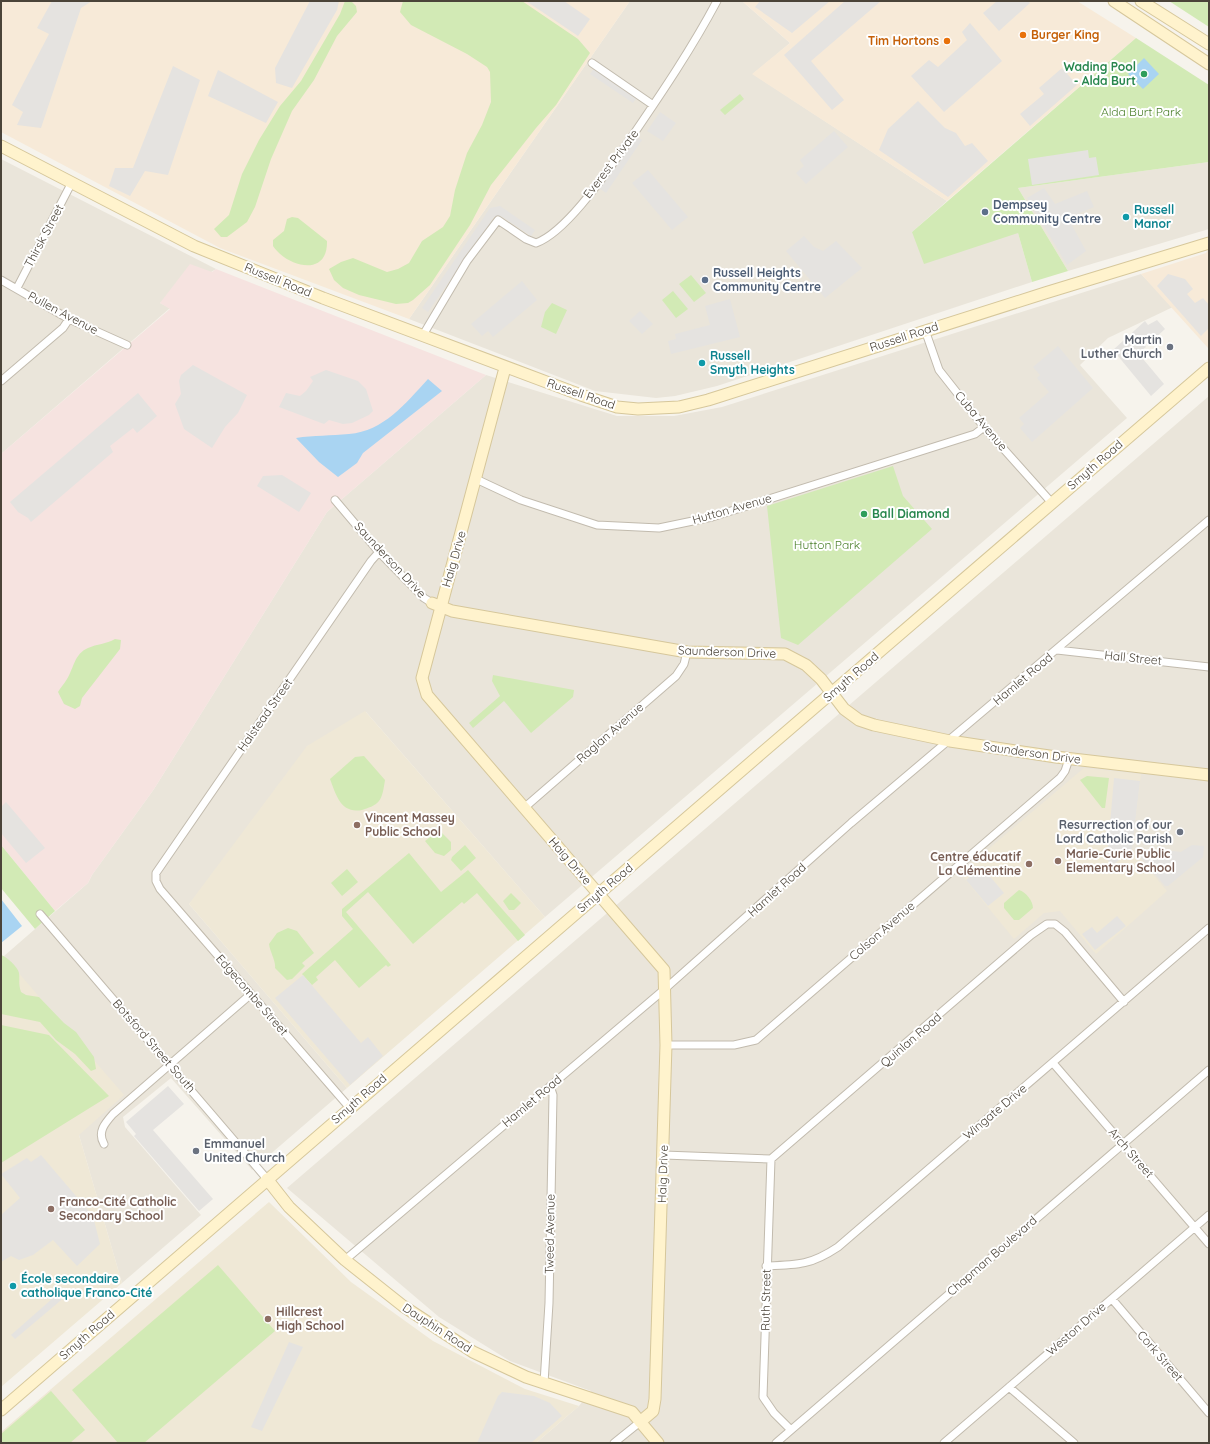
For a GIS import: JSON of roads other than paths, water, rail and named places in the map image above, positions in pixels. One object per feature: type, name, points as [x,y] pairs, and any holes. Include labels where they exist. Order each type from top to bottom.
[{"type":"street","name":"Everest Private","points":[[423,335],[467,262],[498,220],[526,239],[536,243],[545,239],[599,184],[677,71],[718,1]]},
{"type":"street","points":[[1114,1],[1209,64]]},
{"type":"street","points":[[1142,1],[1209,44]]},
{"type":"street","points":[[592,63],[653,105]]},
{"type":"street","name":"Russell Road","points":[[1,146],[71,184],[194,246],[323,298],[423,335],[505,368],[617,407],[638,409],[679,407],[708,400],[925,330],[1209,243]]},
{"type":"street","name":"Thirsk Street","points":[[17,288],[71,184]]},
{"type":"street","name":"Pullen Avenue","points":[[1,280],[69,319],[127,345]]},
{"type":"street","points":[[1,381],[63,328],[69,319]]},
{"type":"street","name":"Cuba Avenue","points":[[925,330],[939,370],[984,427],[1052,503]]},
{"type":"street","name":"Haig Drive","points":[[505,368],[476,479],[436,605],[422,678],[427,695],[664,970],[666,988],[664,1155],[655,1407],[653,1412],[640,1422]]},
{"type":"street","name":"Smyth Road","points":[[1,1410],[349,1107],[832,694],[1209,368]]},
{"type":"street","name":"Hutton Avenue","points":[[476,479],[521,500],[597,525],[659,528],[712,516],[866,469],[975,434],[984,427]]},
{"type":"street","name":"Saunderson Drive","points":[[335,500],[380,552],[424,598],[436,605],[452,611],[686,652],[785,654],[806,665],[821,678],[844,709],[859,720],[884,728],[950,741],[1070,759],[1209,774]]},
{"type":"street","name":"Hamlet Road","points":[[345,1260],[666,988],[851,823],[950,741],[1209,520]]},
{"type":"street","name":"Halstead Street","points":[[156,881],[156,873],[371,561],[380,552]]},
{"type":"street","name":"Hall Street","points":[[1057,650],[1209,667]]},
{"type":"street","name":"Raglan Avenue","points":[[524,808],[676,676],[684,664],[686,652]]},
{"type":"street","name":"Colson Avenue","points":[[666,1045],[734,1045],[756,1040],[1060,778],[1070,759]]},
{"type":"street","name":"Edgecombe Street","points":[[156,881],[160,889],[349,1107]]},
{"type":"street","name":"Botsford Street South","points":[[40,914],[267,1179]]},
{"type":"street","name":"Quinlan Road","points":[[771,1159],[1031,935],[1047,924],[1055,924],[1066,932],[1124,1002]]},
{"type":"street","name":"Wingate Drive","points":[[766,1266],[802,1265],[821,1258],[838,1246],[1209,928]]},
{"type":"street","points":[[104,1144],[100,1138],[101,1130],[107,1121],[251,994]]},
{"type":"street","name":"Arch Street","points":[[1052,1063],[1123,1143],[1209,1244]]},
{"type":"street","name":"Chapman Boulevard","points":[[776,1443],[1209,1070]]},
{"type":"street","name":"Tweed Avenue","points":[[544,1383],[549,1303],[553,1095],[550,1086]]},
{"type":"street","points":[[664,1155],[771,1159]]},
{"type":"street","name":"Ruth Street","points":[[771,1159],[766,1266],[763,1397],[774,1412],[791,1430]]},
{"type":"street","name":"Dauphin Road","points":[[267,1179],[289,1207],[345,1260],[403,1306],[473,1352],[526,1377],[625,1408],[632,1412],[640,1422]]},
{"type":"street","name":"Weston Drive","points":[[944,1443],[1209,1216]]},
{"type":"street","name":"Cork Street","points":[[1112,1299],[1209,1413]]},
{"type":"street","points":[[1009,1387],[1074,1443]]},
{"type":"street","points":[[614,1443],[640,1422],[658,1443]]},
{"type":"water","name":"Wading Pool - Alda Burt","points":[[1144,58],[1159,74],[1143,89],[1128,74]]},
{"type":"water","points":[[428,379],[442,391],[363,453],[357,463],[338,477],[319,462],[296,438],[349,434],[362,432],[373,428],[393,415],[402,407]]},
{"type":"water","points":[[1,899],[22,926],[1,943]]},
{"type":"place","name":"Burger King","points":[[1023,35]]},
{"type":"place","name":"Tim Hortons","points":[[947,41]]},
{"type":"place","name":"Wading Pool - Alda Burt","points":[[1144,74]]},
{"type":"place","name":"Dempsey Community Centre","points":[[985,212]]},
{"type":"place","name":"Russell Manor","points":[[1126,217]]},
{"type":"place","name":"Russell Heights Community Centre","points":[[705,280]]},
{"type":"place","name":"Martin Luther Church","points":[[1170,347]]},
{"type":"place","name":"Russell Smyth Heights","points":[[702,363]]},
{"type":"place","name":"Ball Diamond","points":[[864,514]]},
{"type":"place","name":"Vincent Massey Public School","points":[[357,825]]},
{"type":"place","name":"Resurrection of our Lord Catholic Parish","points":[[1180,832]]},
{"type":"place","name":"Marie-Curie Public Elementary School","points":[[1058,861]]},
{"type":"place","name":"Centre éducatif La Clémentine","points":[[1029,864]]},
{"type":"place","name":"Emmanuel United Church","points":[[196,1151]]},
{"type":"place","name":"Franco-Cité Catholic Secondary School","points":[[51,1209]]},
{"type":"place","name":"École secondaire catholique Franco-Cité","points":[[13,1286]]},
{"type":"place","name":"Hillcrest High School","points":[[268,1319]]},
{"type":"park label","name":"Alda Burt Park","points":[[1141,112]]},
{"type":"park label","name":"Hutton Park","points":[[827,545]]}]
